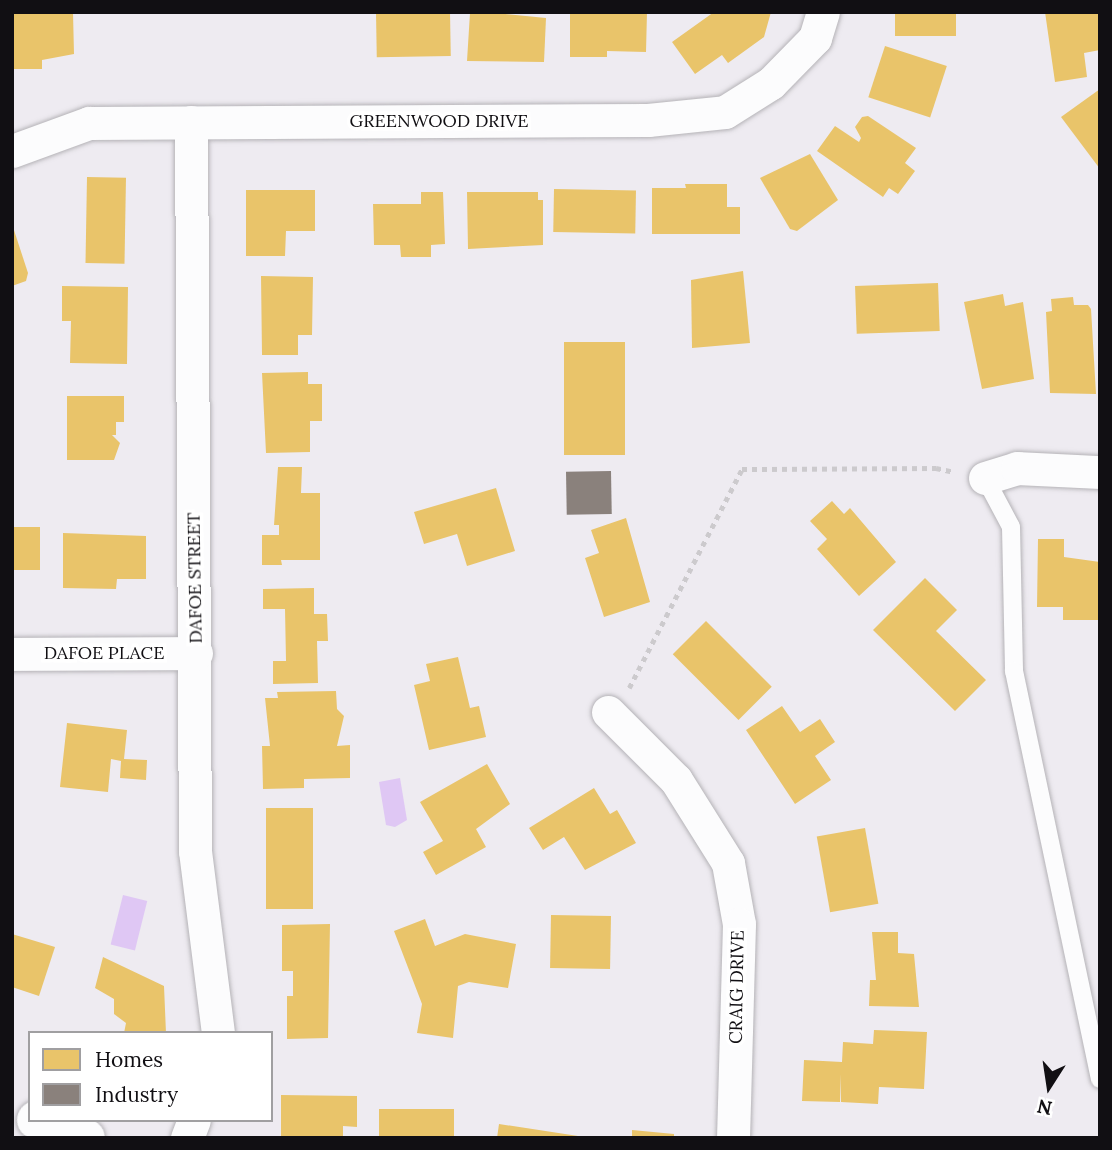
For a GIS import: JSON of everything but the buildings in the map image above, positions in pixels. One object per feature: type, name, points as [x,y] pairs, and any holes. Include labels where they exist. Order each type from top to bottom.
[{"type":"street","name":"GREENWOOD DRIVE","points":[[12,151],[89,123],[648,120],[725,112],[771,83],[815,38],[823,12]]},
{"type":"street","name":"DAFOE STREET","points":[[191,122],[195,851],[218,1031]]},
{"type":"street","points":[[985,478],[1017,468],[1100,472]]},
{"type":"street","name":"DAFOE PLACE","points":[[12,654],[195,653]]},
{"type":"street","name":"CRAIG DRIVE","points":[[608,712],[676,780],[729,863],[739,924],[733,1138]]},
{"type":"street","points":[[30,1122],[86,1138]]},
{"type":"lane","points":[[985,478],[1010,527],[1014,671],[1100,1079]]},
{"type":"path","points":[[608,712],[638,678],[742,470],[936,468],[985,478]]},
{"type":"shaded area","points":[[400,778],[407,820],[395,827],[386,825],[379,782]]},
{"type":"shaded area","points":[[123,895],[147,901],[135,951],[111,944]]}]
